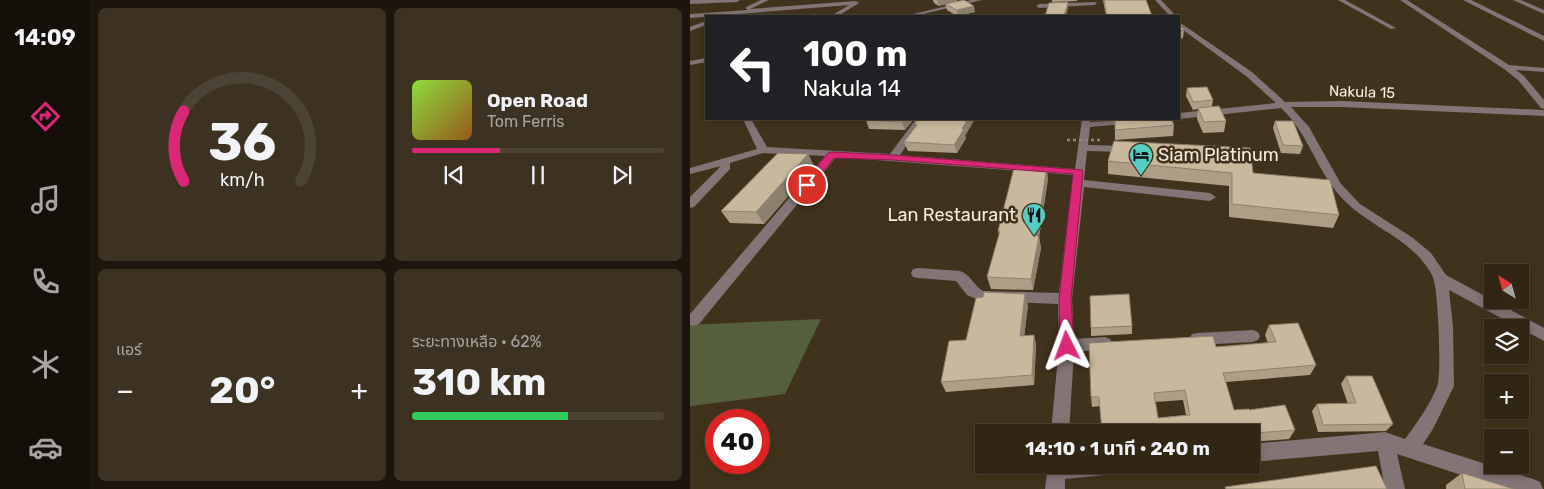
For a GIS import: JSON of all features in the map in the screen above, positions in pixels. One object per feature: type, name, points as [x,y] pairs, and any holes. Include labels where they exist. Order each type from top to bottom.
[{"type":"street","points":[[690,2],[737,0]]},
{"type":"street","points":[[728,15],[766,0]]},
{"type":"street","points":[[912,15],[979,0]]},
{"type":"street","points":[[1158,0],[1171,15]]},
{"type":"street","points":[[1341,0],[1393,28]]},
{"type":"street","points":[[1403,0],[1521,78],[1544,112]]},
{"type":"street","points":[[1466,0],[1544,39]]},
{"type":"street","points":[[1516,0],[1544,12]]},
{"type":"street","points":[[690,16],[859,2]]},
{"type":"street","points":[[836,15],[859,2]]},
{"type":"street","points":[[1039,6],[1095,2],[1094,15]]},
{"type":"street","points":[[690,29],[705,23]]},
{"type":"street","points":[[1180,25],[1249,74],[1283,105],[1304,127],[1337,186],[1356,207],[1409,241],[1426,256],[1441,279],[1446,327],[1446,386],[1427,423],[1409,449]]},
{"type":"street","points":[[690,63],[705,60]]},
{"type":"street","points":[[1507,67],[1544,70]]},
{"type":"street","name":"Nakula 15","points":[[1180,116],[1283,105],[1342,104],[1544,112]]},
{"type":"street","points":[[748,120],[763,150]]},
{"type":"street","points":[[893,157],[919,120]]},
{"type":"street","points":[[1061,424],[1067,346],[1065,299],[1085,122],[1126,120]]},
{"type":"street","points":[[1083,148],[1138,149]]},
{"type":"street","points":[[690,171],[763,150],[893,157],[1078,178],[1210,197]]},
{"type":"street","points":[[1220,154],[1257,157]]},
{"type":"street","points":[[694,320],[832,155]]},
{"type":"street","points":[[690,204],[726,167],[725,161]]},
{"type":"street","points":[[918,273],[960,276],[972,291],[981,296],[1065,299]]},
{"type":"street","points":[[1441,279],[1544,335]]},
{"type":"street","points":[[1184,340],[1253,336]]},
{"type":"street","points":[[1067,346],[1116,344]]},
{"type":"street","points":[[1384,441],[1395,489]]},
{"type":"street","points":[[1260,452],[1384,441],[1533,489]]},
{"type":"street","points":[[1056,489],[1057,474]]},
{"type":"path","points":[[1067,140],[1102,140]]},
{"type":"green space","points":[[821,319],[785,394],[690,406],[690,325]]},
{"type":"building","points":[[964,0],[974,6],[957,10],[945,4]]},
{"type":"building","points":[[1104,0],[1146,0],[1152,15],[1107,15]]},
{"type":"building","points":[[1068,2],[1064,15],[1045,15],[1049,3]]},
{"type":"building","points":[[1207,87],[1213,100],[1193,102],[1187,88]]},
{"type":"building","points":[[1219,106],[1226,121],[1204,122],[1198,108]]},
{"type":"building","points":[[866,120],[903,120],[902,122]]},
{"type":"building","points":[[916,120],[967,120],[954,145],[904,142],[917,125],[915,123]]},
{"type":"building","points":[[1115,120],[1172,120],[1174,125],[1115,130]]},
{"type":"building","points":[[1275,121],[1293,121],[1303,146],[1283,145]]},
{"type":"building","points":[[1114,141],[1250,148],[1253,173],[1330,180],[1339,215],[1232,204],[1232,173],[1108,161]]},
{"type":"building","points":[[778,153],[808,154],[756,212],[721,211]]},
{"type":"building","points":[[1047,167],[1036,236],[1039,236],[1031,279],[987,277],[1000,231],[998,231],[1014,168]]},
{"type":"building","points":[[984,292],[1025,294],[1020,336],[1034,335],[1032,375],[941,382],[949,341],[966,340],[976,298],[983,297]]},
{"type":"building","points":[[1129,294],[1132,326],[1091,328],[1090,296]]},
{"type":"building","points":[[1298,323],[1316,365],[1223,373],[1234,410],[1285,405],[1295,430],[1260,433],[1260,424],[1101,424],[1099,397],[1091,397],[1089,343],[1213,336],[1216,347],[1276,342],[1269,325]],"holes":[[[1185,390],[1190,415],[1158,418],[1154,393]]]},
{"type":"building","points":[[1346,376],[1372,376],[1393,424],[1323,425],[1317,404],[1356,403]]},
{"type":"building","points":[[1376,466],[1387,489],[1226,489],[1225,487]]},
{"type":"building","points":[[1462,473],[1514,489],[1465,489]]},
{"type":"place","name":"Siam Platinum","points":[[1141,176]]},
{"type":"place","name":"Lan Restaurant","points":[[1034,236]]},
{"type":"route","points":[[807,185],[832,155],[893,157],[1078,172],[1065,299],[1067,346]]}]
